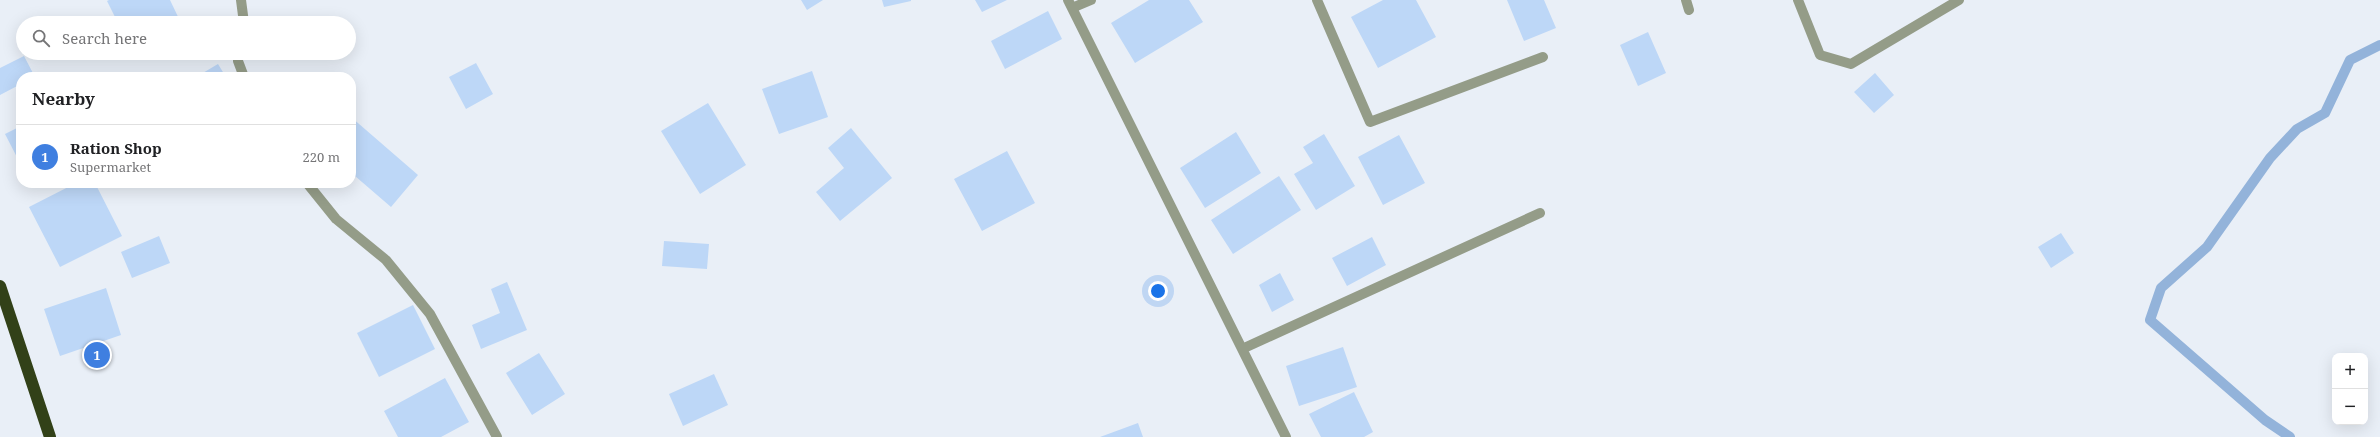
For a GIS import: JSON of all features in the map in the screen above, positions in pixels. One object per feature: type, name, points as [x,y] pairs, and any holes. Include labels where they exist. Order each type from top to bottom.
[{"type":"highway","points":[[0,286],[50,437]]},
{"type":"street","points":[[241,0],[243,16]]},
{"type":"street","points":[[1091,0],[1070,4],[1286,437]]},
{"type":"street","points":[[1317,0],[1370,122],[1544,57]]},
{"type":"street","points":[[1686,0],[1689,10]]},
{"type":"street","points":[[1798,0],[1820,55],[1851,64],[1959,0]]},
{"type":"street","points":[[238,60],[242,72]]},
{"type":"street","points":[[311,188],[336,219],[386,260],[430,314],[497,437]]},
{"type":"street","points":[[1242,349],[1540,213]]},
{"type":"building","points":[[170,0],[178,16],[114,16],[107,1]]},
{"type":"building","points":[[801,0],[823,0],[807,10]]},
{"type":"building","points":[[882,0],[911,0],[911,1],[884,7]]},
{"type":"building","points":[[975,0],[1007,0],[982,12]]},
{"type":"building","points":[[1149,0],[1189,0],[1203,22],[1135,63],[1111,23]]},
{"type":"building","points":[[1383,0],[1416,0],[1436,37],[1378,68],[1351,17]]},
{"type":"building","points":[[1507,0],[1544,0],[1556,28],[1524,41]]},
{"type":"building","points":[[1048,11],[1062,39],[1005,69],[991,41]]},
{"type":"building","points":[[1648,32],[1666,73],[1638,86],[1620,45]]},
{"type":"building","points":[[16,60],[26,60],[32,72],[16,72],[16,87],[0,95],[0,68]]},
{"type":"building","points":[[476,63],[493,94],[466,109],[449,77]]},
{"type":"building","points":[[218,64],[223,72],[204,72]]},
{"type":"building","points":[[812,71],[828,117],[779,134],[762,89]]},
{"type":"building","points":[[1875,73],[1894,95],[1874,113],[1854,92]]},
{"type":"building","points":[[708,103],[746,165],[700,194],[661,131]]},
{"type":"building","points":[[356,121],[418,175],[391,207],[356,177]]},
{"type":"building","points":[[16,128],[16,155],[5,134]]},
{"type":"building","points":[[851,128],[892,178],[840,221],[816,192],[844,168],[828,148]]},
{"type":"building","points":[[1236,132],[1261,173],[1205,208],[1180,168]]},
{"type":"building","points":[[1324,134],[1355,186],[1316,210],[1294,174],[1313,163],[1303,147]]},
{"type":"building","points":[[1399,135],[1425,183],[1383,205],[1358,157]]},
{"type":"building","points":[[1007,151],[1035,203],[982,231],[954,179]]},
{"type":"building","points":[[1279,176],[1301,210],[1233,254],[1211,220]]},
{"type":"building","points":[[66,188],[98,188],[122,236],[60,267],[29,207]]},
{"type":"building","points":[[2061,233],[2074,253],[2051,268],[2038,247]]},
{"type":"building","points":[[159,236],[170,263],[132,278],[121,252]]},
{"type":"building","points":[[1372,237],[1386,265],[1347,286],[1332,258]]},
{"type":"building","points":[[664,241],[709,244],[707,269],[662,266]]},
{"type":"building","points":[[1280,273],[1294,300],[1272,312],[1259,285]]},
{"type":"building","points":[[507,282],[527,330],[481,349],[472,325],[500,313],[491,289]]},
{"type":"building","points":[[106,288],[121,335],[60,356],[44,309]]},
{"type":"building","points":[[413,305],[435,349],[379,377],[357,333]]},
{"type":"building","points":[[1343,347],[1357,387],[1299,406],[1286,366]]},
{"type":"building","points":[[539,353],[565,394],[532,415],[506,373]]},
{"type":"building","points":[[714,374],[728,405],[683,426],[669,394]]},
{"type":"building","points":[[445,378],[469,422],[441,437],[398,437],[384,411]]},
{"type":"building","points":[[1354,392],[1373,432],[1364,437],[1321,437],[1309,414]]},
{"type":"building","points":[[1138,423],[1143,437],[1100,437]]},
{"type":"waterway","points":[[2290,437],[2265,420],[2150,320],[2161,288],[2207,247],[2270,158],[2297,129],[2325,113],[2350,60],[2380,45]]},
{"type":"place","name":"Ration Shop","points":[[97,355]]}]
